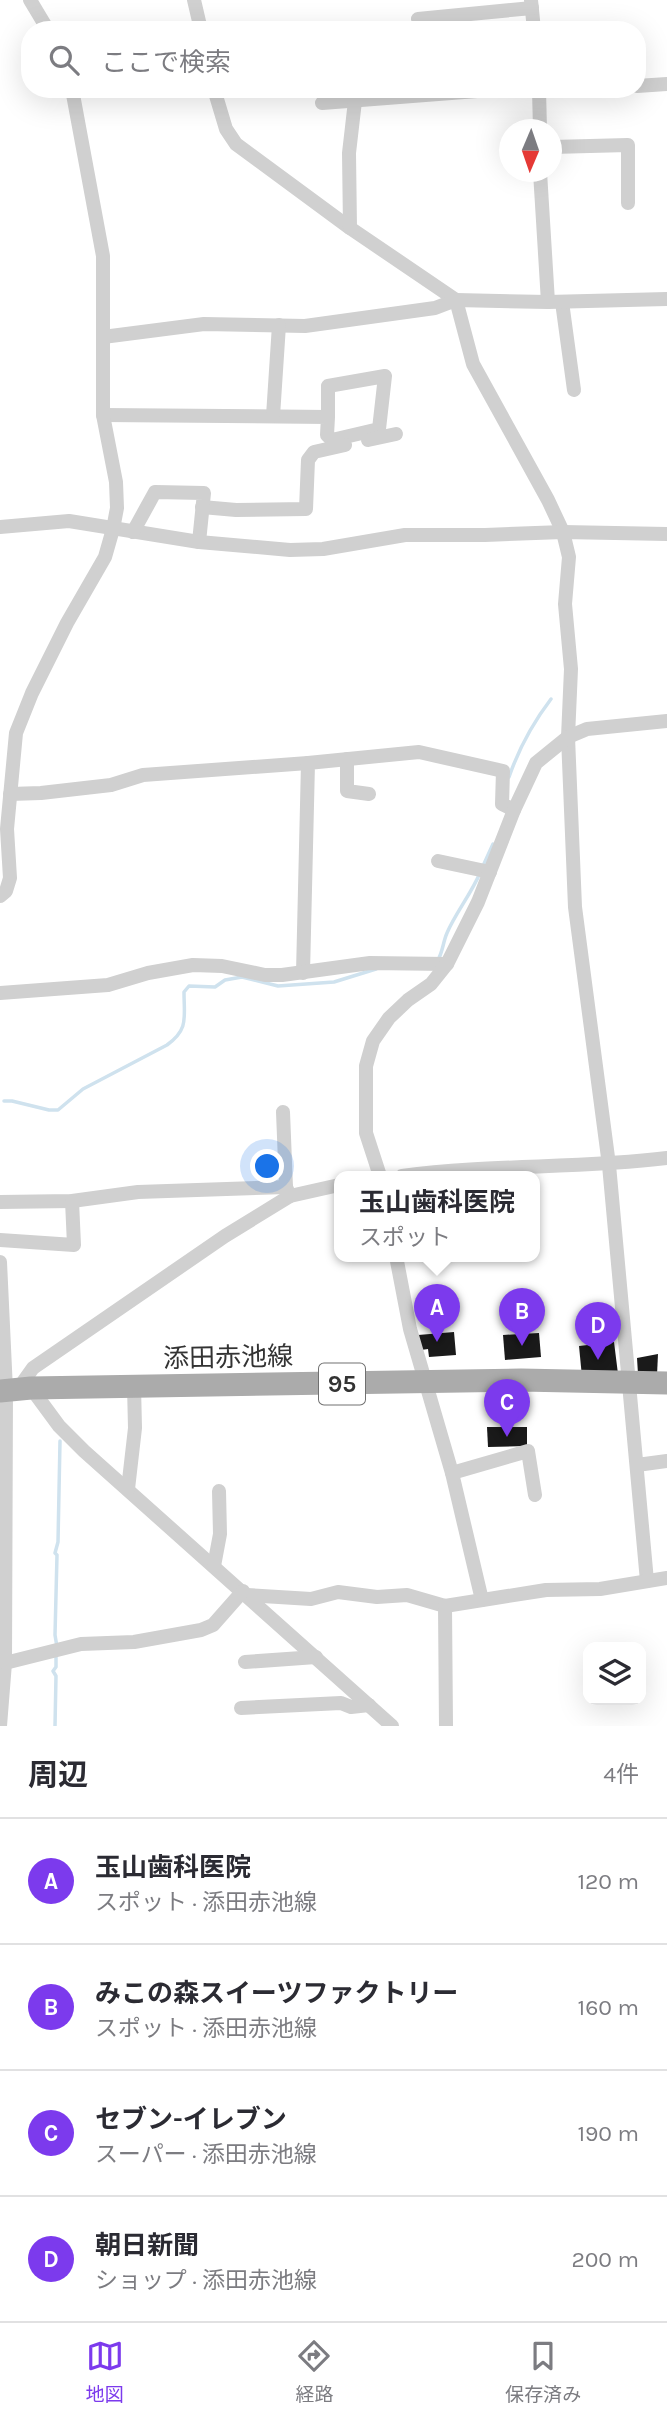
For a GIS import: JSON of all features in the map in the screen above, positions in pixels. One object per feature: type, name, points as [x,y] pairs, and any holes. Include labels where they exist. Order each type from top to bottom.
[{"type":"main road","name":"添田赤池線","points":[[14,1389],[425,1382],[667,1383]]},
{"type":"street","points":[[30,0],[43,21]]},
{"type":"street","points":[[194,0],[199,21]]},
{"type":"street","points":[[418,19],[531,4]]},
{"type":"street","points":[[646,85],[667,84]]},
{"type":"street","points":[[0,896],[6,891],[10,878],[8,829],[16,733],[32,693],[67,623],[105,557],[117,508],[116,482],[103,415],[103,256],[74,98]]},
{"type":"street","points":[[217,98],[226,129],[236,144],[350,228],[456,300],[473,363],[563,531],[569,557],[565,604],[571,669],[568,737],[575,907],[609,1165],[647,1581]]},
{"type":"street","points":[[323,103],[392,98]]},
{"type":"street","points":[[539,98],[540,119]]},
{"type":"street","points":[[350,228],[349,153],[355,101]]},
{"type":"street","points":[[562,148],[628,145],[628,203]]},
{"type":"street","points":[[541,182],[555,302],[574,390]]},
{"type":"street","points":[[103,337],[204,324],[305,326],[383,317],[435,308],[456,300],[555,302],[667,299]]},
{"type":"street","points":[[273,416],[279,326]]},
{"type":"street","points":[[385,376],[379,429],[332,440],[327,435],[328,417],[328,386],[385,376]]},
{"type":"street","points":[[103,415],[328,417]]},
{"type":"street","points":[[202,508],[306,509],[308,460],[314,452],[396,434]]},
{"type":"street","points":[[134,532],[155,492],[204,493],[199,542]]},
{"type":"street","points":[[0,527],[69,521],[199,542],[290,550],[323,549],[405,535],[485,536],[563,531],[667,534]]},
{"type":"street","points":[[378,1171],[366,1133],[366,1066],[373,1041],[389,1018],[431,984],[447,964],[463,936],[514,810],[536,764],[568,737],[587,729],[667,721]]},
{"type":"street","points":[[10,794],[111,785],[142,775],[419,752],[503,771],[502,804],[514,810]]},
{"type":"street","points":[[347,759],[347,791],[369,794]]},
{"type":"street","points":[[303,973],[308,763]]},
{"type":"street","points":[[438,861],[490,872]]},
{"type":"street","points":[[0,993],[108,985],[148,973],[193,965],[222,966],[265,975],[303,973],[370,963],[447,964]]},
{"type":"street","points":[[283,1112],[288,1191]]},
{"type":"street","points":[[436,1171],[609,1165],[667,1158]]},
{"type":"street","points":[[0,1202],[72,1201],[138,1192],[288,1191],[334,1186]]},
{"type":"street","points":[[14,1389],[33,1368],[288,1191]]},
{"type":"street","points":[[0,1240],[74,1245],[72,1201]]},
{"type":"street","points":[[0,1262],[14,1389],[5,1663],[0,1726]]},
{"type":"street","points":[[397,1262],[410,1329],[452,1473],[482,1600]]},
{"type":"street","points":[[128,1489],[135,1429],[134,1386]]},
{"type":"street","points":[[14,1389],[59,1426],[392,1726]]},
{"type":"street","points":[[452,1473],[528,1451],[535,1495]]},
{"type":"street","points":[[637,1465],[667,1461]]},
{"type":"street","points":[[215,1566],[220,1534],[219,1491]]},
{"type":"street","points":[[245,1593],[311,1599],[338,1592],[377,1597],[407,1595],[445,1606],[546,1590],[600,1590],[667,1578]]},
{"type":"street","points":[[5,1663],[81,1644],[135,1642],[201,1630],[213,1625],[245,1593]]},
{"type":"street","points":[[445,1606],[446,1726]]},
{"type":"street","points":[[245,1662],[316,1657]]},
{"type":"street","points":[[241,1708],[341,1703],[351,1707],[369,1705]]},
{"type":"building","points":[[454,1332],[456,1355],[429,1357],[428,1349],[421,1350],[418,1335]]},
{"type":"building","points":[[539,1333],[541,1357],[505,1360],[503,1335]]},
{"type":"building","points":[[614,1342],[618,1374],[582,1377],[579,1346]]},
{"type":"building","points":[[658,1354],[657,1375],[638,1374],[637,1358]]},
{"type":"building","points":[[487,1427],[527,1427],[527,1446],[488,1447]]},
{"type":"waterway","points":[[509,777],[527,736],[551,699]]},
{"type":"waterway","points":[[483,866],[493,844]]},
{"type":"waterway","points":[[438,960],[450,926],[480,873]]},
{"type":"waterway","points":[[4,1101],[58,1110],[83,1089],[167,1045],[182,1028],[184,992],[189,986],[215,987],[225,980],[242,977],[278,986],[334,982],[376,969]]},
{"type":"waterway","points":[[57,1647],[55,1553],[58,1542],[60,1441]]},
{"type":"waterway","points":[[55,1726],[56,1676],[53,1671],[56,1667],[56,1655]]},
{"type":"place","name":"玉山歯科医院","points":[[437,1342]]},
{"type":"place","name":"みこの森スイーツファクトリー","points":[[522,1346]]},
{"type":"place","name":"朝日新聞","points":[[598,1360]]},
{"type":"place","name":"セブン-イレブン","points":[[507,1437]]}]
